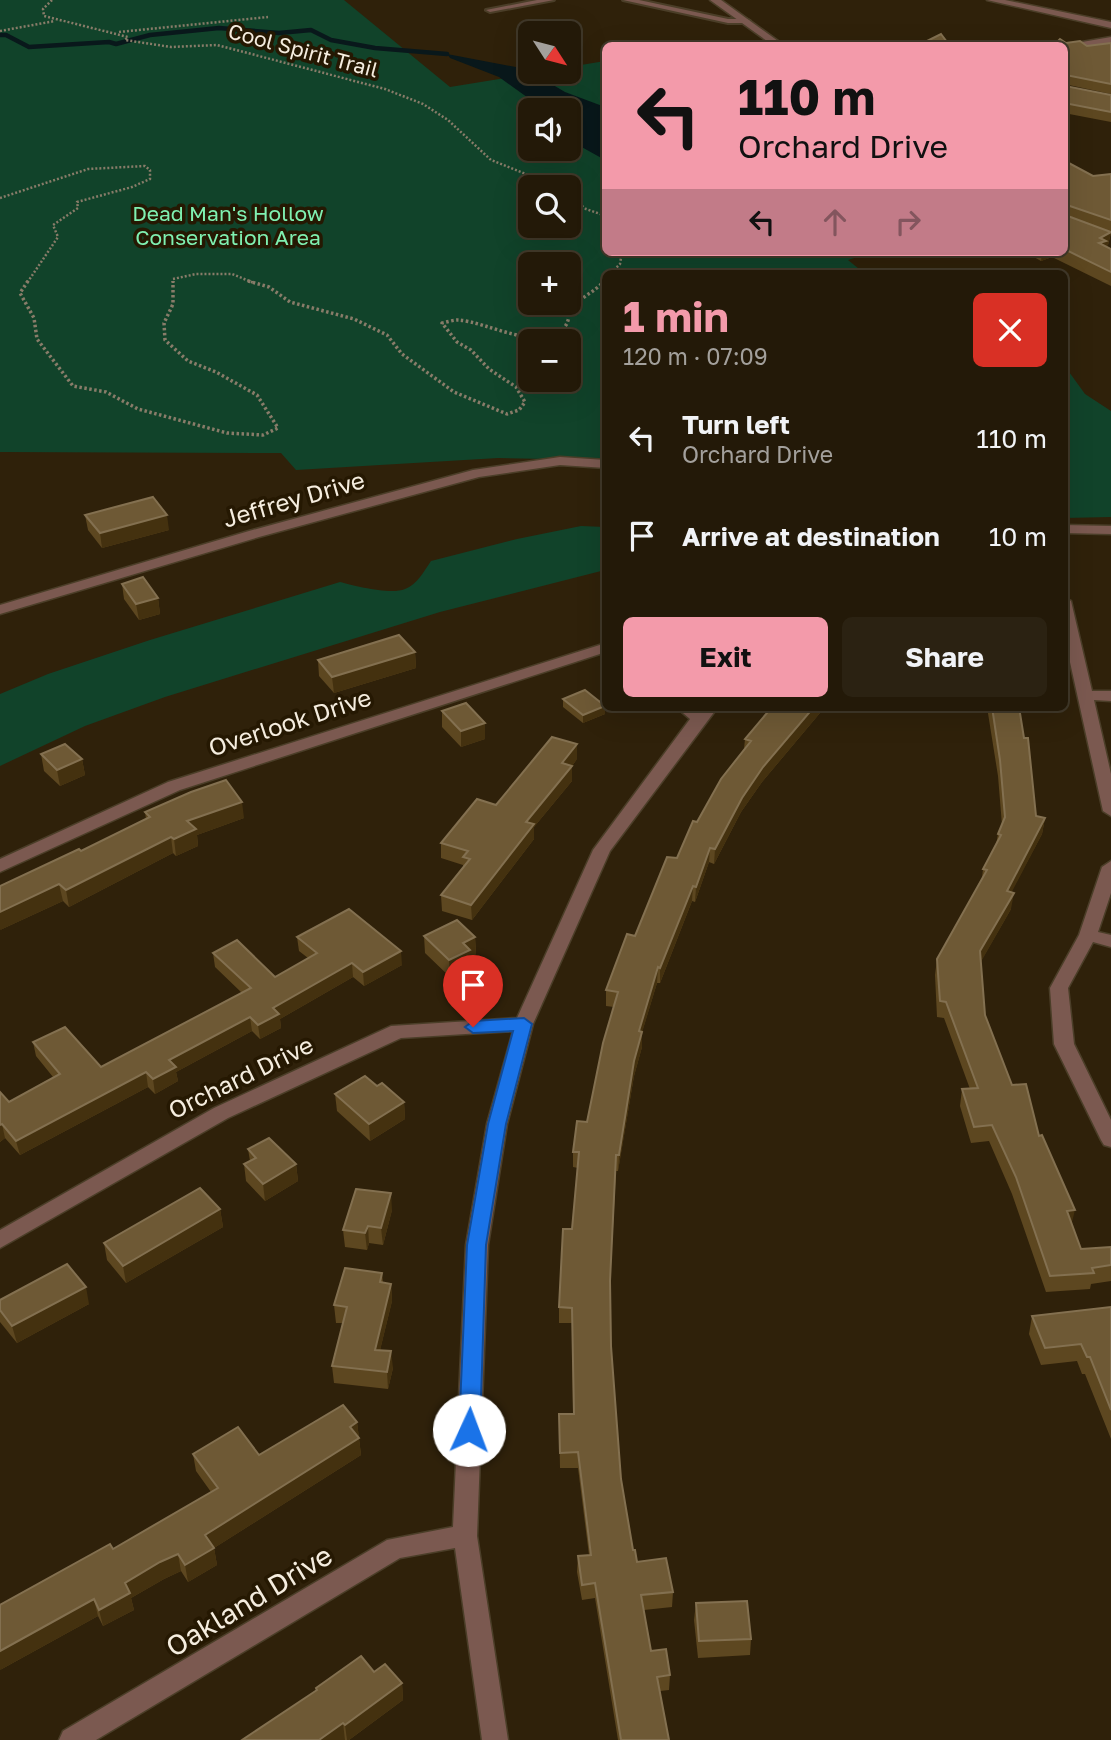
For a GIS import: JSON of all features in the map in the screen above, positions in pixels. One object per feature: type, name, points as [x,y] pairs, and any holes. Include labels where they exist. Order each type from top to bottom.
[{"type":"street","points":[[715,0],[775,42]]},
{"type":"street","points":[[992,0],[1111,24]]},
{"type":"street","points":[[1068,45],[1111,40]]},
{"type":"street","name":"Jeffrey Drive","points":[[0,610],[254,534],[478,473],[560,461],[602,464]]},
{"type":"street","points":[[1068,529],[1111,530]]},
{"type":"street","points":[[1068,619],[1111,811]]},
{"type":"street","name":"Overlook Drive","points":[[0,866],[174,786],[602,649]]},
{"type":"street","points":[[1085,695],[1111,696]]},
{"type":"street","points":[[495,1740],[465,1535],[477,1245],[497,1124],[524,1024],[602,850],[698,711]]},
{"type":"street","points":[[1111,867],[1088,935],[1059,988],[1064,1044],[1111,1140]]},
{"type":"street","points":[[1088,935],[1111,942]]},
{"type":"street","name":"Orchard Drive","points":[[0,1240],[221,1113],[398,1031],[524,1024]]},
{"type":"street","name":"Oakland Drive","points":[[72,1740],[395,1548],[465,1535]]},
{"type":"lane","points":[[490,10],[550,0]]},
{"type":"lane","points":[[626,0],[696,12],[732,22],[746,21]]},
{"type":"path","name":"Cool Spirit Trail","points":[[52,0],[43,9],[44,16],[115,33],[136,43],[181,47],[216,43],[229,50],[385,89],[423,104],[448,120],[491,160],[528,175]]},
{"type":"path","points":[[115,33],[268,17]]},
{"type":"path","points":[[0,31],[67,20]]},
{"type":"path","points":[[0,198],[88,169],[145,166],[150,170],[150,179],[132,187],[77,202],[78,208],[53,225],[58,237],[20,293],[34,318],[37,339],[73,386],[106,392],[138,409],[227,433],[263,435],[278,428],[257,395],[188,360],[165,340],[164,323],[173,304],[173,279],[196,274],[232,274],[234,277],[269,287],[290,302],[354,319],[387,335],[402,354],[454,391],[507,414],[519,411],[525,402],[516,387],[489,369],[471,350],[457,342],[442,323],[456,320],[522,336],[547,338],[570,318],[572,308],[595,292],[602,283]]},
{"type":"path","points":[[581,205],[602,215]]},
{"type":"green space","name":"Dead Man's Hollow Conservation Area","points":[[0,0],[344,0],[450,87],[518,76],[518,84],[581,84],[581,65],[602,62],[602,256],[860,256],[848,260],[860,270],[602,270],[602,460],[498,458],[296,470],[281,453],[0,452]]},
{"type":"green space","points":[[1068,371],[1085,394],[1111,411],[1111,517],[1068,518]]},
{"type":"green space","points":[[581,526],[602,527],[602,571],[440,612],[165,697],[85,726],[0,766],[0,694],[48,674],[150,640],[340,582],[363,588],[399,591],[417,581],[431,561]]},
{"type":"shaded area","points":[[447,54],[518,67],[518,84],[551,84],[581,98],[528,98],[499,77],[450,58]]},
{"type":"shaded area","points":[[581,98],[602,106],[602,158],[581,147]]},
{"type":"building","points":[[941,34],[947,42],[925,42]]},
{"type":"building","points":[[1080,41],[1087,46],[1111,43],[1111,84],[1068,75],[1068,43]]},
{"type":"building","points":[[1068,87],[1111,95],[1111,112],[1068,104]]},
{"type":"building","points":[[1068,163],[1093,176],[1111,174],[1111,220],[1068,205]]},
{"type":"building","points":[[1068,216],[1111,232],[1100,238],[1106,241],[1099,243],[1111,249],[1111,272],[1068,251]]},
{"type":"building","points":[[153,497],[167,515],[100,533],[85,515]]},
{"type":"building","points":[[143,577],[158,598],[136,604],[122,584]]},
{"type":"building","points":[[399,635],[415,652],[332,677],[318,660]]},
{"type":"building","points":[[585,690],[602,704],[602,707],[583,715],[563,699]]},
{"type":"building","points":[[466,703],[485,723],[461,731],[442,711]]},
{"type":"building","points":[[769,711],[811,711],[763,767],[742,798],[715,849],[710,848],[696,887],[693,886],[660,968],[658,967],[639,1031],[642,1032],[634,1061],[619,1155],[616,1155],[610,1281],[611,1346],[621,1479],[637,1562],[666,1558],[673,1592],[641,1595],[651,1651],[666,1649],[670,1675],[657,1677],[669,1740],[621,1740],[595,1583],[582,1585],[578,1556],[591,1555],[578,1452],[560,1453],[559,1414],[574,1414],[572,1308],[559,1307],[563,1229],[572,1229],[579,1152],[573,1152],[577,1121],[587,1122],[603,1043],[618,992],[606,990],[627,934],[635,936],[667,857],[677,858],[693,821],[697,822],[721,779],[751,741],[745,739]]},
{"type":"building","points":[[993,711],[1020,711],[1024,738],[1028,738],[1036,816],[1045,818],[1007,891],[1014,893],[980,951],[985,1015],[1012,1085],[1026,1084],[1039,1136],[1042,1135],[1075,1210],[1067,1211],[1081,1249],[1111,1247],[1111,1265],[1092,1268],[1094,1273],[1050,1276],[1016,1177],[992,1125],[974,1127],[962,1089],[978,1088],[946,1002],[940,1001],[937,959],[987,870],[983,869],[1001,835],[998,834],[1005,817]]},
{"type":"building","points":[[552,737],[577,744],[562,763],[572,766],[526,822],[534,824],[471,905],[441,895],[470,859],[463,857],[468,851],[441,843],[477,799],[496,805]]},
{"type":"building","points":[[65,744],[82,759],[57,770],[41,754]]},
{"type":"building","points":[[226,780],[242,802],[187,821],[196,829],[174,839],[171,837],[66,890],[59,884],[0,912],[0,886],[150,817],[145,812]]},
{"type":"building","points":[[349,909],[401,951],[363,972],[352,963],[273,1008],[279,1014],[258,1025],[250,1017],[169,1060],[176,1067],[153,1079],[146,1072],[16,1141],[2,1124],[0,1125],[0,1092],[9,1102],[60,1074],[33,1042],[65,1027],[101,1067],[251,988],[213,953],[237,940],[275,977],[317,953],[297,937]]},
{"type":"building","points":[[457,920],[475,937],[463,943],[470,950],[449,960],[424,936]]},
{"type":"building","points":[[365,1076],[377,1086],[382,1083],[404,1102],[369,1124],[335,1094]]},
{"type":"building","points":[[269,1138],[296,1164],[263,1184],[244,1164],[256,1158],[248,1149]]},
{"type":"building","points":[[200,1188],[220,1209],[123,1266],[104,1243]]},
{"type":"building","points":[[356,1189],[391,1193],[381,1228],[368,1226],[365,1233],[343,1230]]},
{"type":"building","points":[[67,1264],[86,1287],[12,1326],[0,1310],[0,1300]]},
{"type":"building","points":[[345,1268],[382,1273],[380,1282],[391,1284],[375,1350],[391,1351],[387,1372],[332,1366],[347,1307],[334,1305]]},
{"type":"building","points":[[1111,1307],[1111,1410],[1090,1357],[1087,1357],[1081,1344],[1045,1348],[1032,1316]]},
{"type":"building","points":[[343,1405],[357,1422],[350,1427],[359,1438],[205,1535],[214,1548],[185,1565],[178,1554],[160,1562],[125,1583],[130,1593],[99,1610],[94,1599],[0,1651],[0,1605],[110,1544],[113,1549],[218,1488],[193,1454],[238,1427],[259,1455]]},
{"type":"building","points":[[747,1601],[751,1639],[699,1641],[696,1603]]},
{"type":"building","points":[[361,1656],[374,1672],[385,1664],[402,1683],[345,1725],[343,1723],[319,1740],[242,1740],[317,1690],[316,1688]]},
{"type":"waterway","points":[[0,35],[6,35],[29,47],[109,42],[116,44],[150,35],[219,28],[279,33],[311,30],[331,40],[375,48],[447,54]]},
{"type":"route","points":[[469,1430],[477,1245],[497,1124],[524,1024],[473,1027]]}]
